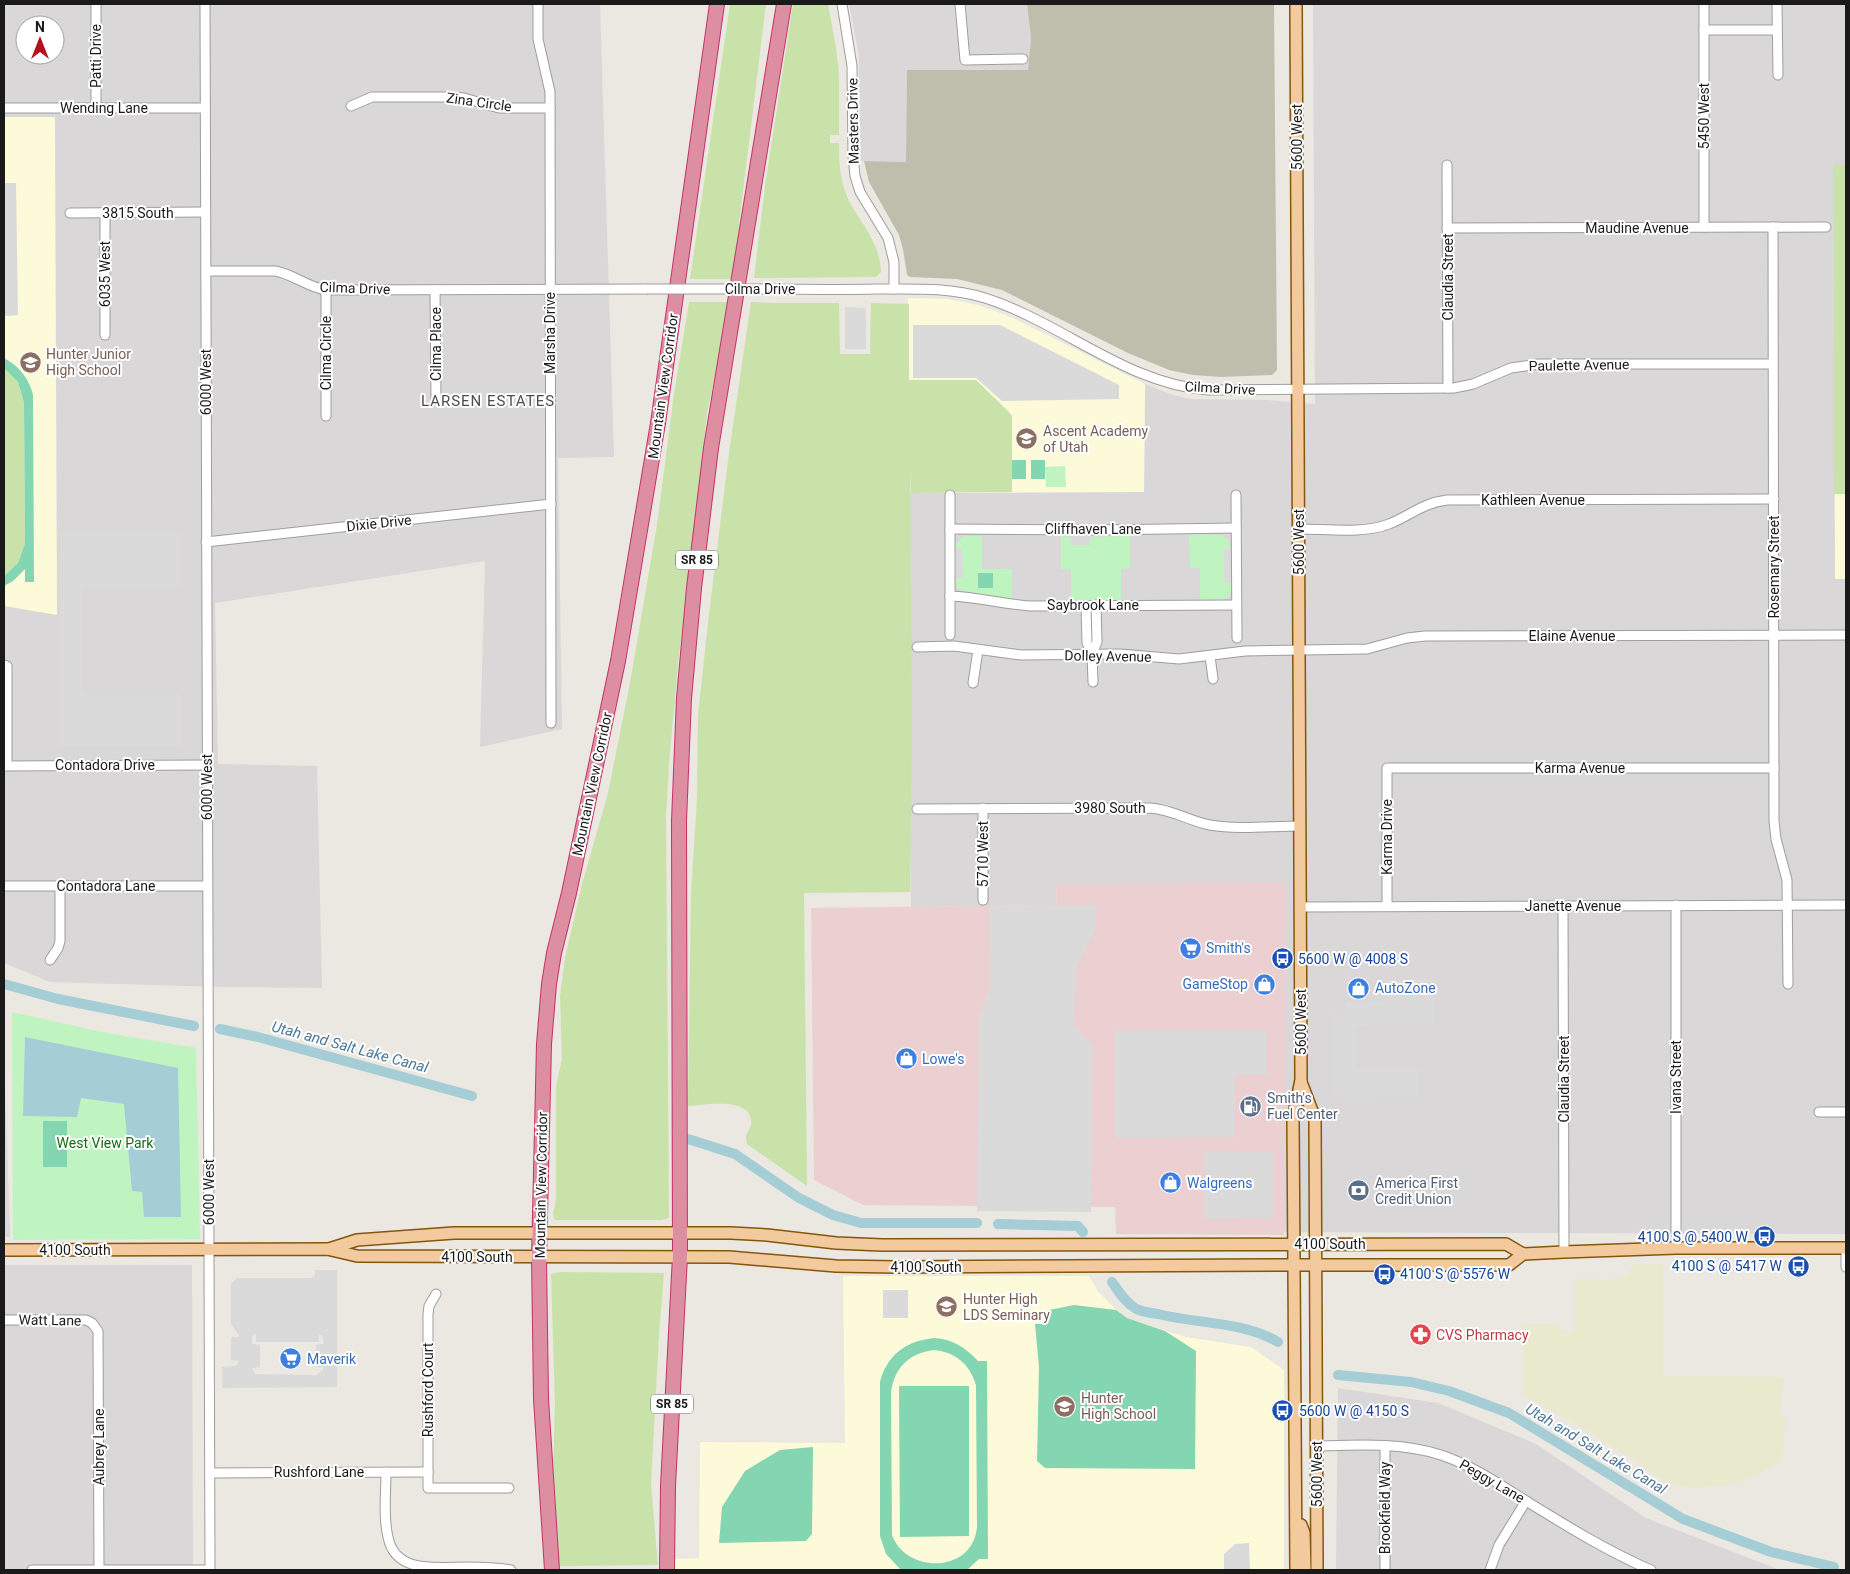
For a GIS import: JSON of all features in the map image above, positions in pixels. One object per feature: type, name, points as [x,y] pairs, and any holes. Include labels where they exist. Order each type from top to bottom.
[{"type":"highway","name":"Mountain View Corridor","points":[[552,1570],[541,1399],[539,1257],[546,1014],[554,953],[569,893],[618,661],[658,423],[717,4]]},
{"type":"highway","name":"SR 85","points":[[667,1570],[668,1486],[680,1256],[679,813],[687,658],[711,448],[784,4]]},
{"type":"main road","name":"5600 West","points":[[1296,4],[1301,1080],[1293,1119],[1296,1570]]},
{"type":"main road","name":"5600 West","points":[[1301,1080],[1315,1119],[1317,1570]]},
{"type":"main road","name":"4100 South","points":[[327,1249],[357,1240],[454,1233],[749,1233],[836,1243],[882,1245],[1506,1244],[1523,1254],[1676,1248],[1846,1248]]},
{"type":"main road","name":"4100 South","points":[[4,1250],[327,1249],[357,1256],[680,1256],[757,1258],[853,1267],[1509,1266],[1523,1254]]},
{"type":"main road","points":[[1296,1525],[1301,1525],[1304,1533],[1305,1570]]},
{"type":"street","name":"Patti Drive","points":[[96,4],[96,108]]},
{"type":"street","name":"6000 West","points":[[205,4],[210,1570]]},
{"type":"street","name":"Marsha Drive","points":[[538,4],[538,40],[550,86],[551,723]]},
{"type":"street","name":"Masters Drive","points":[[842,4],[852,66],[854,176],[860,192],[888,238],[894,262],[894,289]]},
{"type":"street","points":[[960,4],[965,60],[1023,60]]},
{"type":"street","name":"5450 West","points":[[1704,4],[1704,228]]},
{"type":"street","points":[[1777,4],[1778,76]]},
{"type":"street","points":[[1704,30],[1777,30]]},
{"type":"street","name":"Zina Circle","points":[[351,106],[372,97],[452,97],[464,98],[499,108],[550,108]]},
{"type":"street","name":"Wending Lane","points":[[4,108],[205,108]]},
{"type":"street","name":"Claudia Street","points":[[1447,166],[1448,388]]},
{"type":"street","name":"3815 South","points":[[70,213],[205,212]]},
{"type":"street","name":"6035 West","points":[[105,213],[105,335]]},
{"type":"street","name":"Rosemary Street","points":[[1773,227],[1774,827],[1777,845],[1786,872],[1788,984]]},
{"type":"street","name":"Maudine Avenue","points":[[1447,228],[1826,227]]},
{"type":"street","name":"Cilma Drive","points":[[206,271],[275,271],[326,290],[944,290],[984,298],[1022,313],[1138,372],[1181,387],[1218,391],[1298,390]]},
{"type":"street","name":"Cilma Circle","points":[[326,290],[326,416]]},
{"type":"street","name":"Cilma Place","points":[[436,290],[436,399]]},
{"type":"street","name":"Paulette Avenue","points":[[1298,390],[1448,388],[1468,385],[1511,368],[1539,364],[1773,364]]},
{"type":"street","points":[[950,495],[950,635]]},
{"type":"street","points":[[1236,495],[1237,638]]},
{"type":"street","name":"Kathleen Avenue","points":[[1299,529],[1373,528],[1389,524],[1426,504],[1446,500],[1774,499]]},
{"type":"street","name":"Dixie Drive","points":[[206,542],[551,504]]},
{"type":"street","name":"Cliffhaven Lane","points":[[950,529],[1098,530],[1236,528]]},
{"type":"street","name":"Saybrook Lane","points":[[950,596],[975,597],[1017,605],[1236,605]]},
{"type":"street","points":[[1091,606],[1087,643],[1092,654],[1093,682]]},
{"type":"street","name":"Elaine Avenue","points":[[1300,650],[1367,649],[1407,638],[1425,636],[1846,635]]},
{"type":"street","name":"Dolley Avenue","points":[[917,646],[954,646],[1032,656],[1127,654],[1179,659],[1239,652],[1300,650]]},
{"type":"street","points":[[973,683],[978,650]]},
{"type":"street","points":[[1210,656],[1213,679]]},
{"type":"street","points":[[5,665],[5,766]]},
{"type":"street","name":"Contadora Drive","points":[[5,766],[207,765]]},
{"type":"street","name":"Karma Avenue","points":[[1387,768],[1774,768]]},
{"type":"street","name":"Karma Drive","points":[[1387,768],[1387,906]]},
{"type":"street","name":"5710 West","points":[[983,808],[983,900]]},
{"type":"street","name":"3980 South","points":[[918,809],[1157,808],[1218,826],[1300,826]]},
{"type":"street","name":"Contadora Lane","points":[[4,886],[208,886]]},
{"type":"street","points":[[50,960],[58,948],[60,936],[60,886]]},
{"type":"street","name":"Ivana Street","points":[[1676,905],[1676,1248]]},
{"type":"street","name":"Janette Avenue","points":[[1300,907],[1846,905]]},
{"type":"street","name":"Claudia Street","points":[[1563,906],[1564,1252]]},
{"type":"street","points":[[1819,1112],[1846,1112]]},
{"type":"street","points":[[1846,1248],[1846,1267]]},
{"type":"street","name":"Rushford Court","points":[[436,1294],[429,1306],[428,1314],[428,1488],[510,1488]]},
{"type":"street","name":"Watt Lane","points":[[4,1320],[83,1320],[89,1321],[95,1326]]},
{"type":"street","name":"Aubrey Lane","points":[[95,1326],[99,1337],[99,1570]]},
{"type":"street","name":"Peggy Lane","points":[[1316,1446],[1385,1446],[1413,1449],[1454,1460],[1478,1471],[1589,1540],[1648,1570]]},
{"type":"street","name":"Brookfield Way","points":[[1385,1446],[1385,1570]]},
{"type":"street","points":[[386,1472],[388,1537],[393,1551],[401,1559],[422,1567],[480,1567],[511,1570]]},
{"type":"street","name":"Rushford Lane","points":[[210,1473],[428,1472]]},
{"type":"street","points":[[1490,1570],[1499,1545],[1526,1501]]},
{"type":"street","points":[[32,1570],[210,1570]]},
{"type":"shaded area","points":[[4,4],[600,4],[614,457],[558,458],[562,729],[480,747],[485,561],[215,603],[218,764],[317,766],[322,988],[50,982],[4,963]]},
{"type":"shaded area","points":[[849,4],[1027,4],[1031,38],[1028,70],[907,70],[906,162],[860,161],[859,56]]},
{"type":"shaded area","points":[[1027,4],[1274,4],[1277,370],[1272,375],[1220,377],[1193,375],[1169,370],[1128,353],[1002,290],[957,279],[910,277],[907,275],[899,235],[869,182],[864,161],[906,162],[907,70],[1028,70],[1031,38]]},
{"type":"shaded area","points":[[1313,4],[1846,4],[1846,1234],[1269,1232],[1056,885],[1057,905],[911,907],[906,493],[1144,492],[1145,384],[1173,395],[1191,399],[1267,400],[1315,404]]},
{"type":"shaded area","name":"Hunter Junior High School","points":[[4,117],[55,117],[57,615],[4,606]]},
{"type":"shaded area","points":[[1833,165],[1846,165],[1846,579],[1835,579]]},
{"type":"shaded area","points":[[4,183],[16,183],[18,315],[4,316]]},
{"type":"shaded area","name":"Ascent Academy of Utah","points":[[908,298],[947,299],[993,310],[1015,319],[1145,384],[1144,492],[911,493]]},
{"type":"shaded area","points":[[845,307],[866,308],[866,349],[845,349]]},
{"type":"shaded area","points":[[913,325],[1000,325],[1119,385],[1119,399],[1002,401],[976,378],[913,378]]},
{"type":"shaded area","points":[[60,531],[180,531],[180,589],[83,589],[83,694],[181,694],[181,747],[60,747]]},
{"type":"shaded area","points":[[1071,535],[1090,535],[1090,544],[1071,544]]},
{"type":"shaded area","points":[[955,548],[962,548],[963,578],[955,578]]},
{"type":"shaded area","points":[[1224,550],[1231,550],[1231,582],[1224,582]]},
{"type":"shaded area","points":[[1286,882],[1284,1235],[1116,1234],[1115,1207],[863,1205],[814,1180],[811,908],[1057,905],[1056,884]]},
{"type":"shaded area","points":[[1096,905],[1096,929],[1076,968],[1074,1026],[1092,1044],[1091,1212],[977,1211],[979,1016],[990,988],[989,906]]},
{"type":"shaded area","points":[[1435,979],[1435,1026],[1356,1027],[1356,1067],[1419,1067],[1419,1096],[1335,1097],[1334,1014],[1343,1014],[1346,1002],[1386,1001],[1386,980]]},
{"type":"shaded area","points":[[1267,1030],[1267,1075],[1235,1075],[1235,1137],[1115,1138],[1115,1031]]},
{"type":"shaded area","points":[[4,1055],[10,1237],[4,1237]]},
{"type":"shaded area","points":[[1204,1152],[1273,1152],[1273,1218],[1205,1219]]},
{"type":"shaded area","points":[[4,1265],[192,1265],[193,1570],[4,1570]]},
{"type":"shaded area","points":[[315,1270],[337,1270],[337,1387],[222,1388],[222,1367],[236,1366],[239,1361],[231,1360],[231,1337],[239,1337],[239,1335],[231,1324],[231,1284],[237,1278],[311,1278],[315,1275]],"holes":[[[254,1334],[256,1335],[256,1342],[319,1342],[319,1335],[322,1335],[324,1344],[316,1345],[316,1367],[323,1367],[323,1370],[316,1375],[255,1374],[252,1368],[260,1367],[260,1345],[252,1344],[252,1337]]]},
{"type":"shaded area","name":"Hunter High School","points":[[843,1276],[1089,1276],[1098,1291],[1116,1310],[1127,1318],[1186,1337],[1251,1347],[1284,1370],[1284,1570],[674,1570],[674,1559],[699,1558],[700,1442],[845,1443]]},
{"type":"shaded area","points":[[883,1290],[908,1290],[908,1318],[883,1318]]},
{"type":"shaded area","points":[[1338,1388],[1438,1403],[1536,1444],[1646,1518],[1780,1570],[1336,1570]]},
{"type":"shaded area","points":[[1249,1543],[1250,1570],[1224,1570],[1224,1554],[1235,1544]]},
{"type":"green space","points":[[730,4],[766,4],[739,224],[735,279],[690,279]]},
{"type":"green space","points":[[793,4],[828,4],[839,75],[839,135],[830,135],[830,143],[839,143],[839,158],[846,194],[874,243],[881,272],[876,277],[754,278],[765,186]]},
{"type":"green space","points":[[1833,165],[1846,165],[1846,494],[1834,494]]},
{"type":"green space","points":[[689,302],[731,302],[707,413],[698,513],[679,654],[669,764],[666,818],[669,1218],[661,1220],[555,1220],[553,1214],[556,1200],[556,1086],[562,1059],[560,996],[565,958],[582,884],[608,793],[630,683],[657,525],[674,394]]},
{"type":"green space","points":[[751,302],[839,303],[840,354],[870,354],[871,303],[909,304],[909,380],[976,380],[1012,416],[1012,492],[911,493],[910,471],[912,725],[910,892],[804,893],[807,1186],[747,1144],[746,1135],[751,1121],[746,1110],[723,1104],[688,1106],[691,894],[697,799],[698,715],[729,453]]},
{"type":"green space","points":[[4,358],[23,373],[33,395],[34,582],[25,582],[25,569],[13,581],[4,586],[4,576],[18,563],[25,543],[24,403],[18,382],[4,368]]},
{"type":"green space","points":[[4,368],[18,382],[24,403],[25,543],[18,563],[4,576]]},
{"type":"green space","points":[[1012,460],[1026,460],[1026,479],[1012,479]]},
{"type":"green space","points":[[1031,460],[1045,460],[1045,479],[1031,479]]},
{"type":"green space","points":[[1065,466],[1066,487],[1046,487],[1045,467]]},
{"type":"green space","points":[[1189,535],[1222,535],[1229,541],[1230,549],[1224,549],[1224,582],[1231,583],[1231,588],[1230,595],[1224,600],[1200,601],[1200,568],[1190,568]]},
{"type":"green space","points":[[964,536],[982,536],[982,569],[1012,569],[1012,600],[958,589],[955,578],[962,578],[962,548],[955,548],[955,544]]},
{"type":"green space","points":[[1061,536],[1070,537],[1071,545],[1090,545],[1090,537],[1130,536],[1130,568],[1121,569],[1121,601],[1071,601],[1071,569],[1061,569]]},
{"type":"green space","points":[[978,573],[993,573],[993,588],[978,588]]},
{"type":"green space","name":"West View Park","points":[[12,1012],[102,1032],[196,1048],[200,1239],[13,1240]]},
{"type":"green space","points":[[43,1121],[67,1121],[67,1167],[43,1167]]},
{"type":"green space","points":[[1632,1264],[1663,1264],[1663,1376],[1784,1377],[1780,1413],[1782,1418],[1785,1418],[1784,1451],[1778,1463],[1746,1480],[1723,1486],[1690,1488],[1668,1483],[1591,1433],[1524,1395],[1523,1324],[1554,1324],[1561,1330],[1574,1331],[1575,1278],[1605,1280],[1618,1278],[1626,1275],[1631,1270]]},
{"type":"green space","points":[[560,1272],[664,1273],[651,1484],[658,1565],[559,1566],[553,1472],[555,1404],[551,1274]]},
{"type":"green space","points":[[1074,1305],[1116,1310],[1127,1318],[1165,1331],[1196,1351],[1195,1469],[1045,1468],[1037,1461],[1039,1367],[1035,1324],[1044,1324],[1044,1311]]},
{"type":"green space","points":[[934,1338],[947,1340],[963,1348],[978,1361],[987,1361],[988,1559],[979,1559],[967,1570],[901,1570],[886,1554],[880,1536],[880,1382],[887,1364],[899,1351],[915,1342]],"holes":[[[934,1350],[942,1351],[961,1360],[970,1371],[976,1385],[977,1527],[973,1542],[964,1554],[952,1560],[938,1563],[924,1562],[911,1557],[900,1548],[892,1535],[891,1393],[895,1376],[910,1358],[917,1354]]]},
{"type":"green space","points":[[899,1386],[969,1386],[969,1536],[900,1537]]},
{"type":"green space","points":[[813,1447],[812,1534],[806,1541],[719,1543],[722,1507],[745,1471],[780,1450]]},
{"type":"water","points":[[25,1037],[178,1068],[181,1217],[144,1217],[142,1192],[132,1191],[124,1104],[81,1098],[77,1117],[23,1116]]},
{"type":"waterway","name":"Utah and Salt Lake Canal","points":[[4,984],[58,999],[194,1026]]},
{"type":"waterway","name":"Utah and Salt Lake Canal","points":[[220,1029],[258,1037],[472,1096]]},
{"type":"waterway","name":"Utah and Salt Lake Canal","points":[[688,1139],[735,1154],[799,1198],[833,1215],[861,1223],[977,1223]]},
{"type":"waterway","name":"Utah and Salt Lake Canal","points":[[998,1224],[1078,1226],[1083,1232]]},
{"type":"waterway","name":"Utah and Salt Lake Canal","points":[[1112,1282],[1128,1303],[1140,1310],[1250,1330],[1278,1342]]},
{"type":"waterway","name":"Utah and Salt Lake Canal","points":[[1338,1375],[1411,1382],[1449,1391],[1509,1413],[1683,1519],[1771,1552],[1834,1567]]},
{"type":"place","name":"Hunter Junior High School","points":[[30,362]]},
{"type":"place","name":"Ascent Academy of Utah","points":[[1027,439]]},
{"type":"place","name":"Smith's","points":[[1190,948]]},
{"type":"place","name":"5600 W @ 4008 S","points":[[1282,959]]},
{"type":"place","name":"GameStop","points":[[1264,984]]},
{"type":"place","name":"AutoZone","points":[[1359,988]]},
{"type":"place","name":"Lowe's","points":[[906,1059]]},
{"type":"place","name":"Smith's Fuel Center","points":[[1251,1106]]},
{"type":"place","name":"Walgreens","points":[[1171,1183]]},
{"type":"place","name":"America First Credit Union","points":[[1359,1191]]},
{"type":"place","name":"4100 S @ 5400 W","points":[[1764,1237]]},
{"type":"place","name":"4100 S @ 5417 W","points":[[1798,1266]]},
{"type":"place","name":"4100 S @ 5576 W","points":[[1384,1274]]},
{"type":"place","name":"Hunter High LDS Seminary","points":[[947,1307]]},
{"type":"place","name":"CVS Pharmacy","points":[[1420,1335]]},
{"type":"place","name":"Maverik","points":[[291,1359]]},
{"type":"place","name":"Hunter High School","points":[[1065,1406]]},
{"type":"place","name":"5600 W @ 4150 S","points":[[1283,1411]]},
{"type":"district","name":"LARSEN ESTATES","points":[[488,401]]}]
